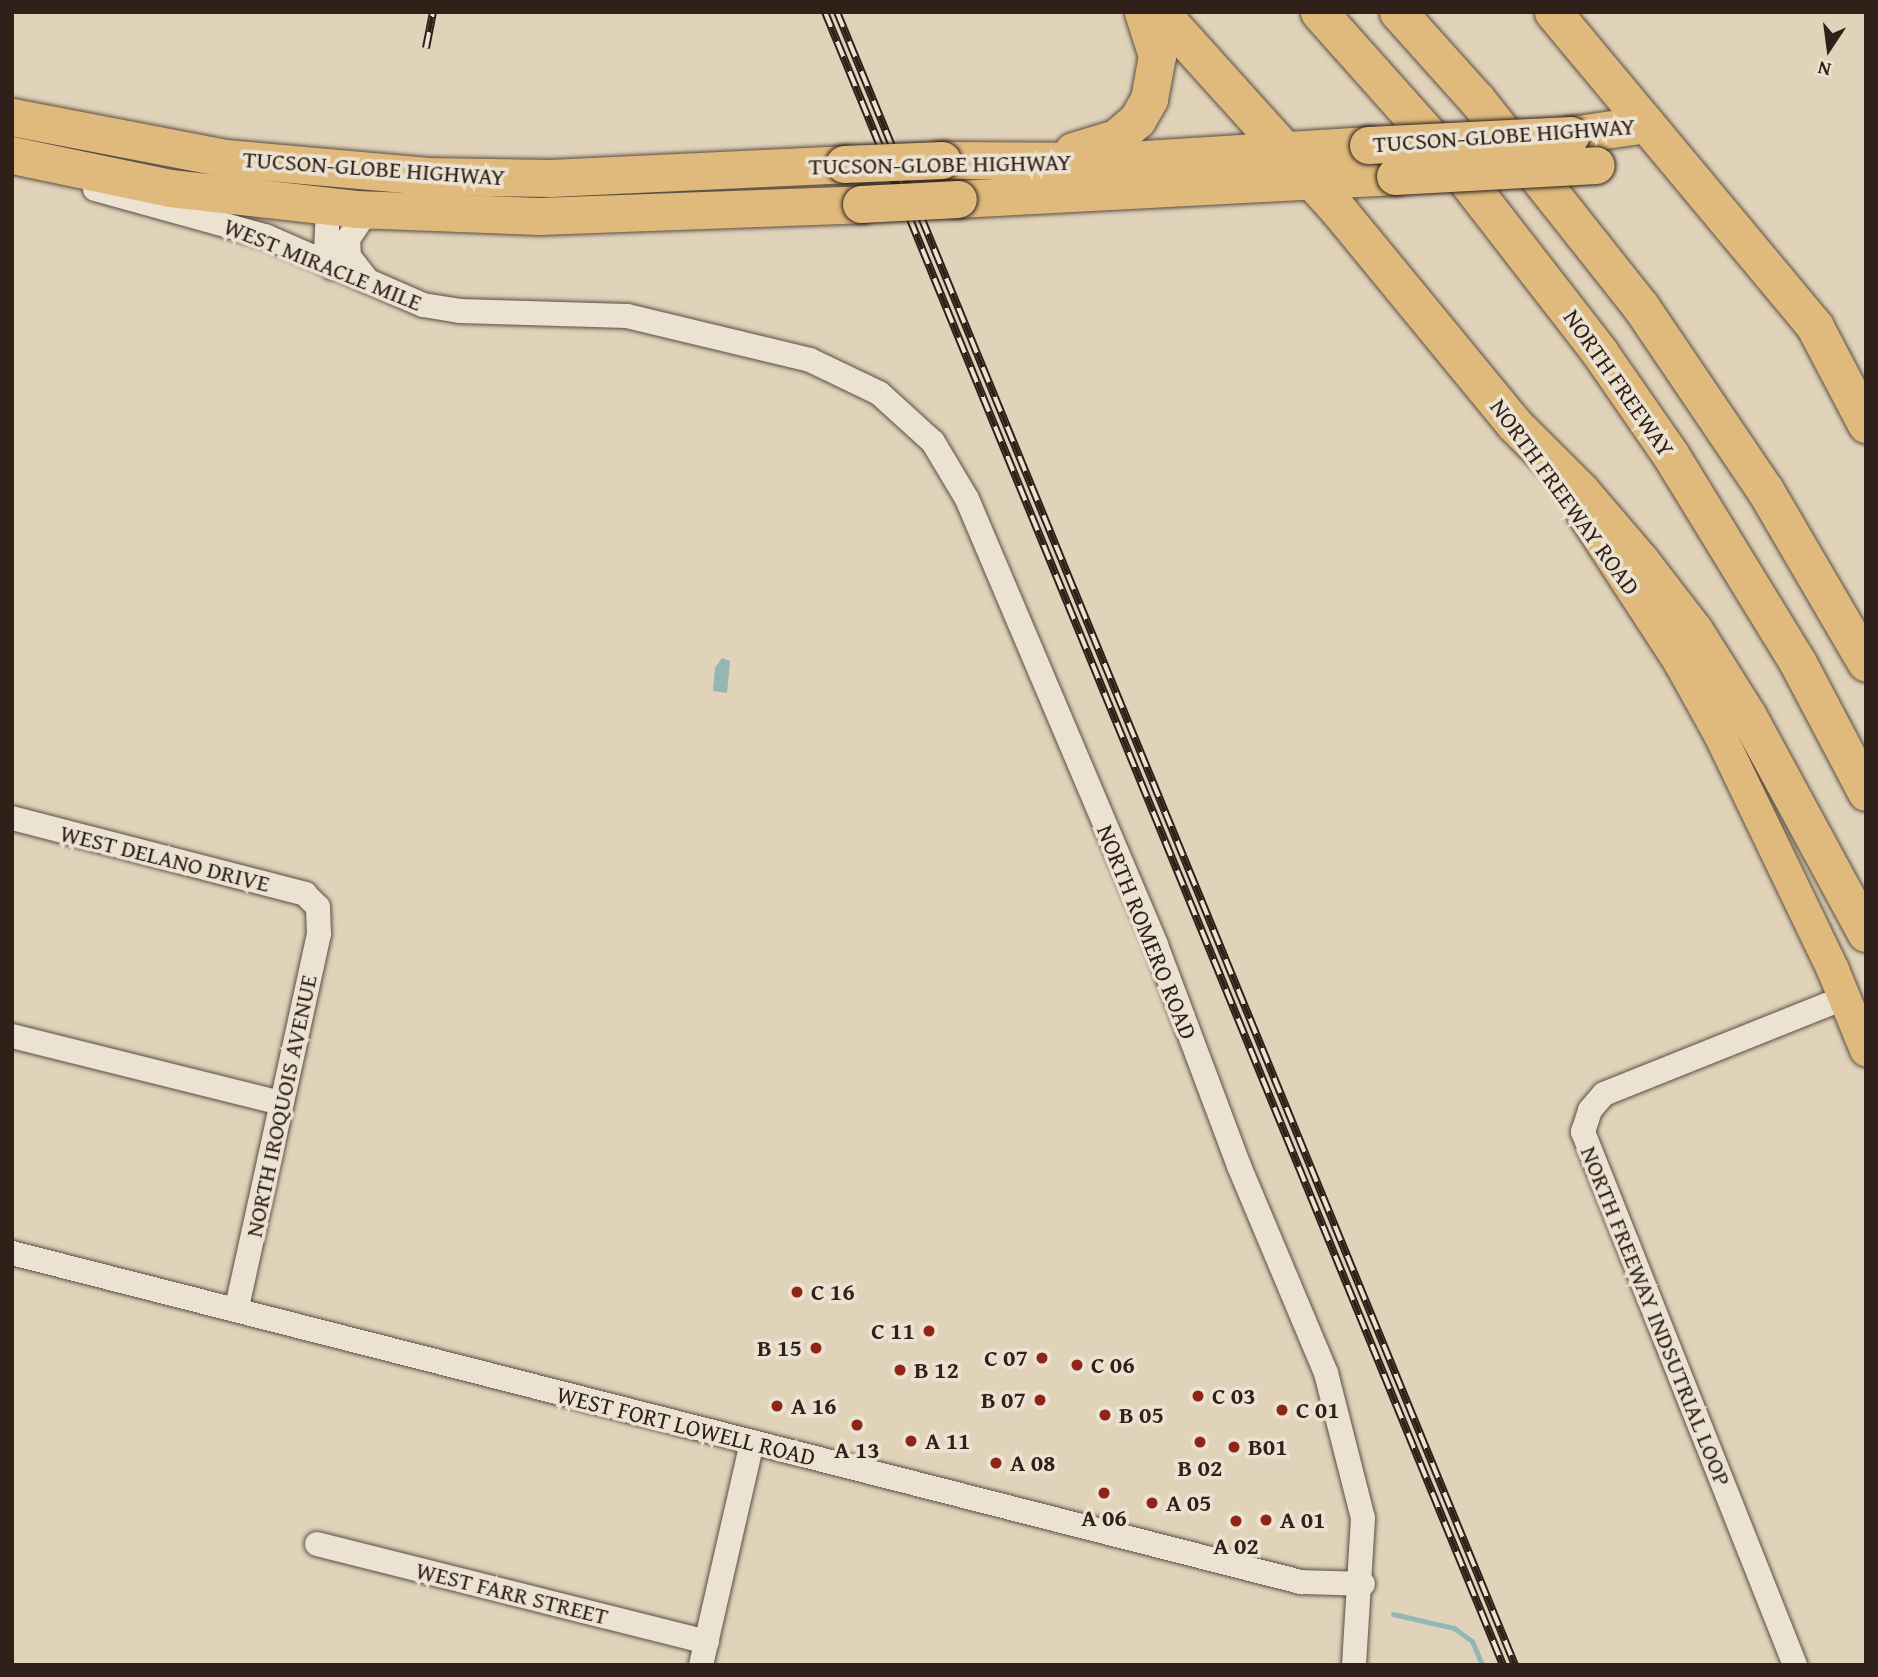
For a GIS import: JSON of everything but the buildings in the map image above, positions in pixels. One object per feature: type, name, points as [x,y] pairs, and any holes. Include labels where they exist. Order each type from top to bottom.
[{"type":"highway","points":[[1002,159],[1091,148],[1116,138],[1137,120],[1157,73],[1155,39],[1143,12]]},
{"type":"highway","name":"NORTH FREEWAY ROAD","points":[[1160,12],[1310,180],[1514,424]]},
{"type":"highway","name":"NORTH FREEWAY","points":[[1319,12],[1449,158],[1600,353],[1670,454],[1791,651],[1866,792]]},
{"type":"highway","points":[[1398,12],[1476,100],[1641,307],[1765,490],[1866,663]]},
{"type":"highway","points":[[1553,12],[1815,327],[1866,424]]},
{"type":"highway","name":"TUCSON-GLOBE HIGHWAY","points":[[26,120],[206,155],[278,163],[503,178],[942,160],[1002,159],[1031,163],[1124,161],[1282,148],[1571,135],[1646,124]]},
{"type":"highway","name":"TUCSON-GLOBE HIGHWAY","points":[[22,158],[200,193],[328,207],[410,212],[576,215],[862,204],[1596,165],[1646,124]]},
{"type":"highway","points":[[200,193],[206,155]]},
{"type":"highway","points":[[278,163],[321,182],[328,207]]},
{"type":"highway","points":[[1514,424],[1611,524],[1694,630],[1777,763],[1866,933]]},
{"type":"main road","points":[[1815,327],[1866,395]]},
{"type":"main road","name":"NORTH FREEWAY ROAD","points":[[1514,424],[1577,505],[1680,663],[1721,737],[1844,998],[1866,1051]]},
{"type":"street","name":"WEST MIRACLE MILE","points":[[22,158],[90,188],[265,236],[377,288],[446,310],[588,311],[647,319],[725,338]]},
{"type":"street","points":[[328,207],[326,251],[333,268]]},
{"type":"street","points":[[377,288],[349,257],[352,228],[368,216],[410,212]]},
{"type":"street","name":"NORTH ROMERO ROAD","points":[[725,338],[810,360],[859,380],[918,425],[958,480],[1156,945],[1239,1166],[1326,1373],[1363,1518],[1363,1584],[1354,1665]]},
{"type":"street","name":"WEST DELANO DRIVE","points":[[12,818],[323,897]]},
{"type":"street","name":"NORTH IROQUOIS AVENUE","points":[[236,1310],[319,934],[323,897]]},
{"type":"street","name":"NORTH FREEWAY INDSUTRIAL LOOP","points":[[1795,1665],[1583,1132],[1590,1110],[1604,1094],[1844,998]]},
{"type":"street","points":[[12,1036],[281,1103]]},
{"type":"street","name":"WEST FORT LOWELL ROAD","points":[[12,1253],[1301,1582],[1363,1584]]},
{"type":"street","points":[[704,1654],[751,1443]]},
{"type":"street","name":"WEST FARR STREET","points":[[317,1544],[704,1654]]},
{"type":"water","points":[[722,658],[730,661],[727,693],[713,691],[715,668]]},
{"type":"waterway","points":[[1393,1614],[1454,1628],[1472,1641],[1482,1665]]},
{"type":"railway","points":[[426,48],[433,12]]},
{"type":"railway","points":[[825,12],[1503,1665]]},
{"type":"railway","points":[[837,12],[1515,1665]]},
{"type":"place","name":"C 16","points":[[797,1292]]},
{"type":"place","name":"C 11","points":[[929,1331]]},
{"type":"place","name":"B 15","points":[[816,1348]]},
{"type":"place","name":"C 07","points":[[1042,1358]]},
{"type":"place","name":"C 06","points":[[1077,1365]]},
{"type":"place","name":"B 12","points":[[900,1370]]},
{"type":"place","name":"C 03","points":[[1198,1396]]},
{"type":"place","name":"B 07","points":[[1040,1400]]},
{"type":"place","name":"A 16","points":[[777,1406]]},
{"type":"place","name":"C 01","points":[[1282,1410]]},
{"type":"place","name":"B 05","points":[[1105,1415]]},
{"type":"place","name":"A 13","points":[[857,1425]]},
{"type":"place","name":"A 11","points":[[911,1441]]},
{"type":"place","name":"B 02","points":[[1200,1442]]},
{"type":"place","name":"B01","points":[[1234,1447]]},
{"type":"place","name":"A 08","points":[[996,1463]]},
{"type":"place","name":"A 06","points":[[1104,1493]]},
{"type":"place","name":"A 05","points":[[1152,1503]]},
{"type":"place","name":"A 01","points":[[1266,1520]]},
{"type":"place","name":"A 02","points":[[1236,1521]]}]
